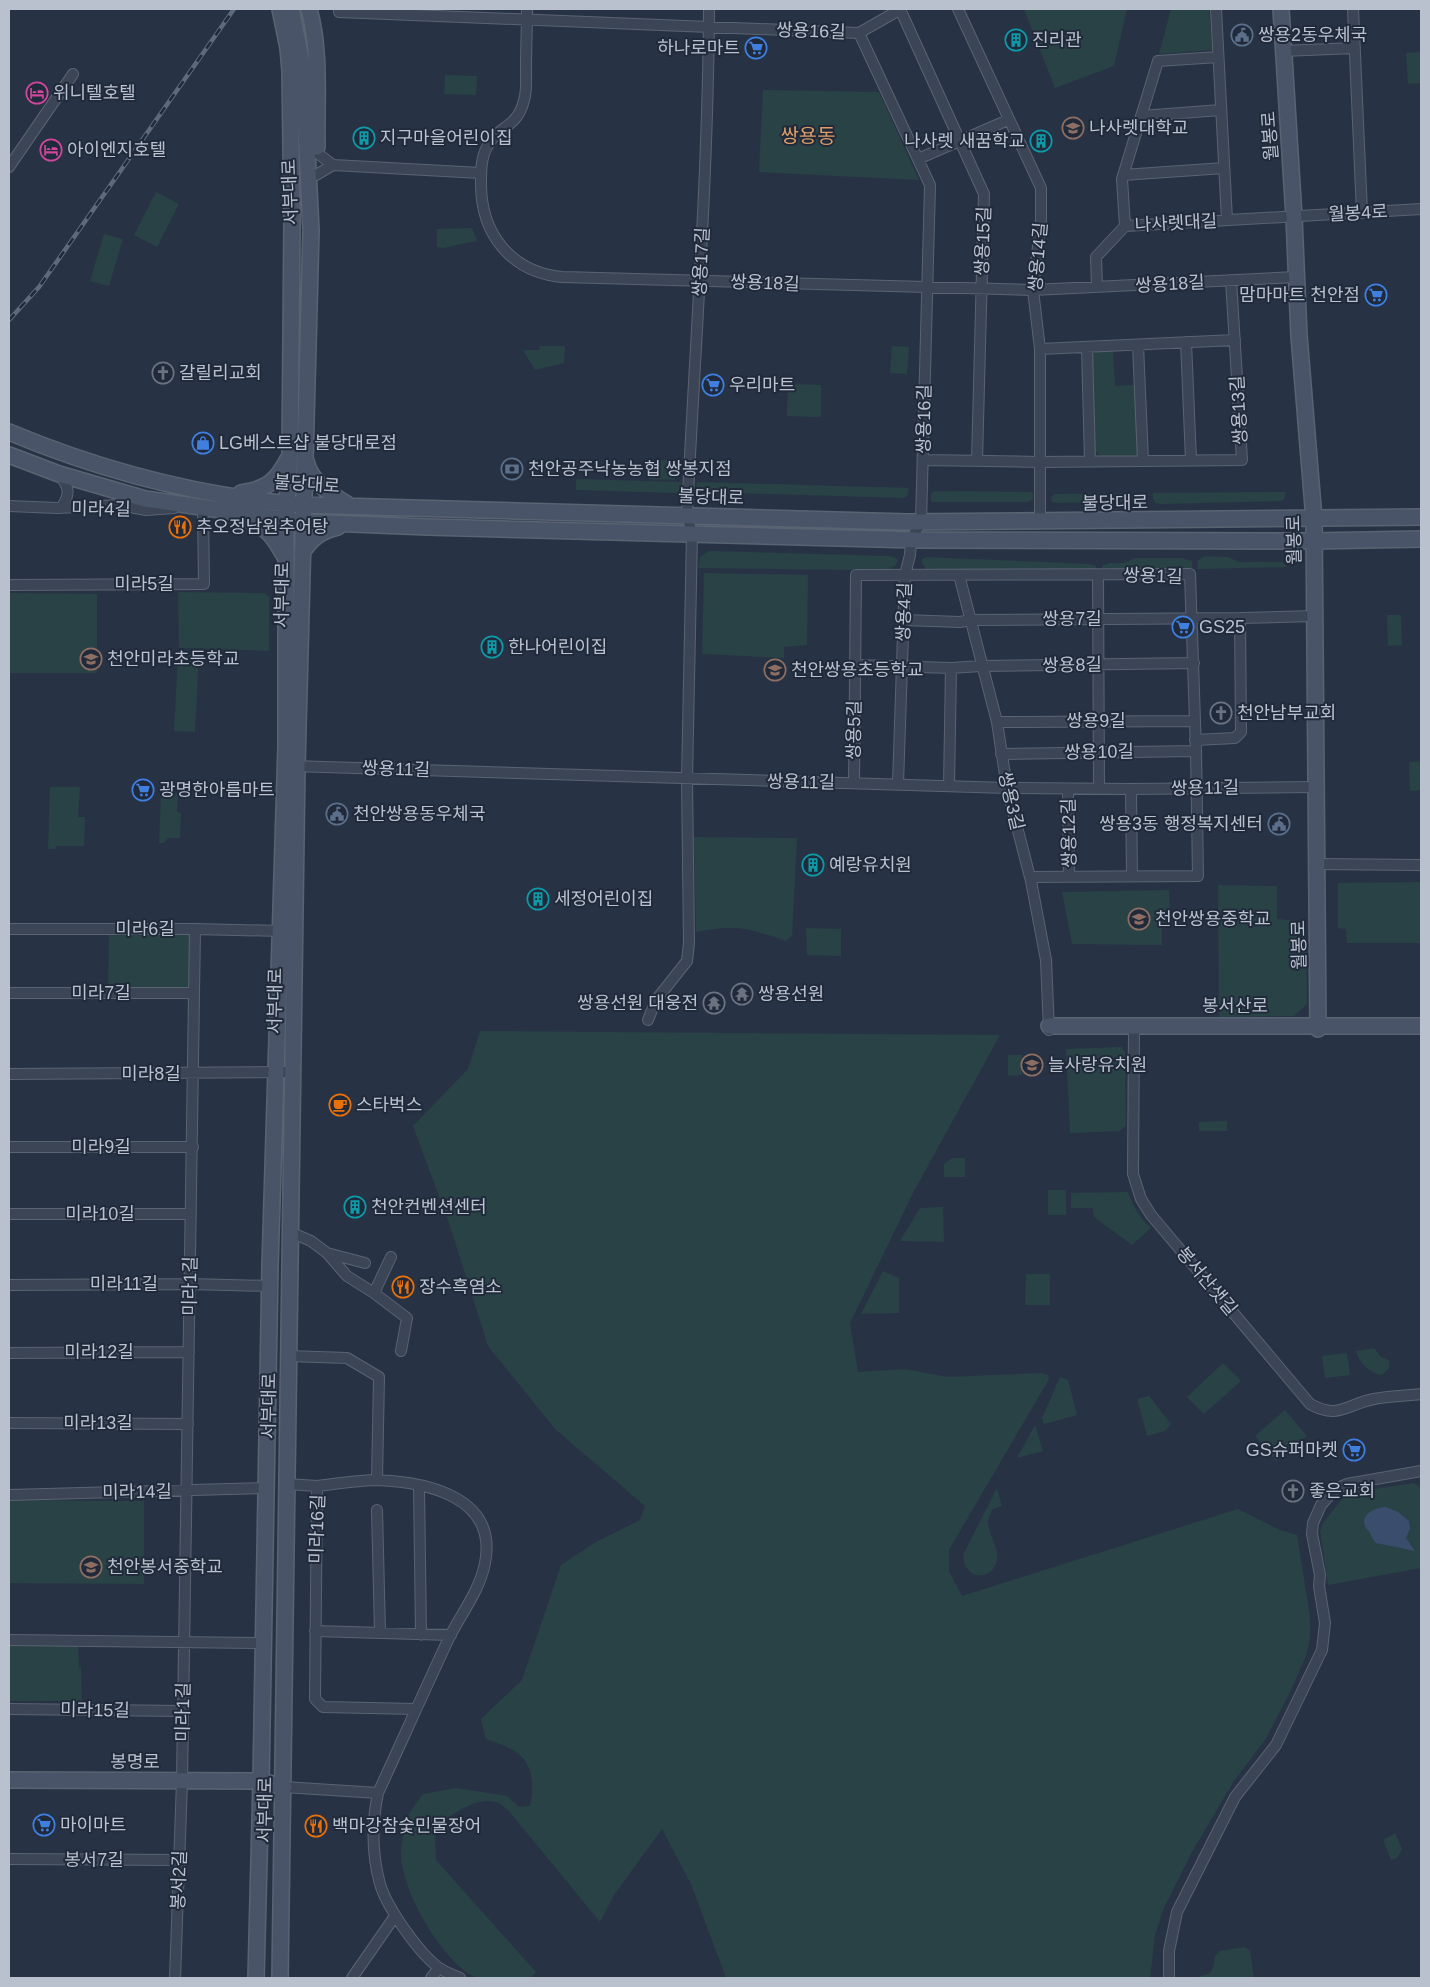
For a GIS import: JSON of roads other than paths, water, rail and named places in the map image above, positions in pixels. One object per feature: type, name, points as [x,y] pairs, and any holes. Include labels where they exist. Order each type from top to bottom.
[{"type":"main road","points":[[271,9],[290,25]]},
{"type":"main road","points":[[271,9],[280,54],[284,92],[285,148],[292,222]]},
{"type":"main road","points":[[280,9],[290,25],[305,53],[297,70],[283,52],[290,25],[290,9]]},
{"type":"main road","points":[[290,25],[300,9]]},
{"type":"main road","points":[[309,9],[313,24],[316,63],[317,153],[311,230]]},
{"type":"main road","name":"월봉로","points":[[1281,9],[1296,277],[1314,519],[1318,1027]]},
{"type":"main road","name":"서부대로","points":[[280,1978],[284,1787],[288,1356],[294,1072],[286,520],[290,455],[292,222],[297,70]]},
{"type":"main road","name":"서부대로","points":[[256,1978],[276,1072],[281,931],[302,553],[311,230],[297,70]]},
{"type":"main road","name":"불당대로","points":[[9,432],[58,452],[173,485],[303,505],[687,515],[916,531],[1040,522],[1421,517]]},
{"type":"main road","name":"불당대로","points":[[9,455],[59,474],[145,499],[303,522],[692,534],[916,531],[1313,542],[1421,539]]},
{"type":"main road","points":[[231,495],[254,491],[267,486],[279,475],[290,455]]},
{"type":"main road","points":[[305,456],[307,466],[313,478],[330,495],[351,506]]},
{"type":"main road","points":[[224,511],[248,519],[267,529],[275,538],[286,558]]},
{"type":"main road","points":[[302,553],[315,536],[324,531],[353,524]]},
{"type":"main road","name":"봉서산로","points":[[1049,1028],[1421,1026]]},
{"type":"main road","name":"봉서산로","points":[[1049,1028],[1134,1030],[1318,1027],[1421,1030]]},
{"type":"main road","name":"봉명로","points":[[9,1780],[261,1781],[284,1787]]},
{"type":"street","name":"쌍용16길","points":[[339,9],[339,12],[527,14],[709,27],[859,33],[930,185],[923,460],[916,531]]},
{"type":"street","name":"쌍용17길","points":[[648,1020],[656,1000],[687,961],[689,944],[687,779],[692,534],[687,515],[708,102],[709,9]]},
{"type":"street","points":[[859,33],[900,9]]},
{"type":"street","name":"쌍용15길","points":[[900,9],[984,194],[977,461]]},
{"type":"street","name":"쌍용14길","points":[[958,9],[1041,188],[1041,220],[1033,290],[1040,349],[1040,522]]},
{"type":"street","name":"나사렛대길","points":[[1216,9],[1227,220]]},
{"type":"street","points":[[1353,9],[1362,213]]},
{"type":"street","name":"쌍용18길","points":[[527,14],[525,99],[517,118],[488,145],[482,159],[483,209],[496,238],[510,256],[533,271],[546,276],[1033,290],[1296,277]]},
{"type":"street","points":[[1283,51],[1355,48]]},
{"type":"street","name":"나사렛대길","points":[[1125,226],[1122,179],[1158,61],[1218,57]]},
{"type":"street","points":[[9,167],[73,74]]},
{"type":"street","points":[[1141,116],[1221,110]]},
{"type":"street","points":[[918,159],[1008,120]]},
{"type":"street","points":[[317,153],[333,165]]},
{"type":"street","points":[[316,175],[333,165],[481,173]]},
{"type":"street","points":[[1123,175],[1224,168]]},
{"type":"street","name":"월봉4로","points":[[1294,217],[1421,209]]},
{"type":"street","name":"나사렛대길","points":[[1097,287],[1096,257],[1125,226],[1294,217]]},
{"type":"street","name":"쌍용13길","points":[[923,460],[1040,462],[1242,460],[1231,280]]},
{"type":"street","points":[[1040,349],[1235,340]]},
{"type":"street","points":[[1186,342],[1191,460]]},
{"type":"street","points":[[1138,345],[1142,461]]},
{"type":"street","points":[[1088,348],[1090,461]]},
{"type":"street","points":[[59,474],[69,489],[68,499],[61,508]]},
{"type":"street","name":"미라4길","points":[[9,506],[61,508],[120,505],[146,510],[198,507]]},
{"type":"street","name":"미라5길","points":[[9,585],[204,584],[198,507]]},
{"type":"street","name":"쌍용4길","points":[[898,784],[905,575],[916,531]]},
{"type":"street","name":"쌍용1길","points":[[905,575],[1098,576],[1190,574],[1194,663],[1196,788]]},
{"type":"street","name":"쌍용5길","points":[[854,784],[856,575],[905,575]]},
{"type":"street","name":"쌍용3길","points":[[960,575],[981,666],[997,722],[1007,788],[1030,877],[1046,960],[1049,1028]]},
{"type":"street","points":[[1098,576],[1099,789]]},
{"type":"street","name":"쌍용7길","points":[[903,620],[960,622],[970,620],[1314,616]]},
{"type":"street","points":[[1196,740],[1235,738],[1241,732],[1240,618]]},
{"type":"street","name":"쌍용8길","points":[[855,665],[951,668],[1194,663]]},
{"type":"street","points":[[949,786],[951,668]]},
{"type":"street","name":"쌍용9길","points":[[997,722],[1195,721]]},
{"type":"street","name":"쌍용10길","points":[[1001,754],[1196,751]]},
{"type":"street","name":"쌍용11길","points":[[291,766],[1007,788],[1316,787]]},
{"type":"street","name":"쌍용12길","points":[[1030,877],[1198,876],[1196,788]]},
{"type":"street","name":"쌍용12길","points":[[1068,789],[1069,877]]},
{"type":"street","points":[[1131,789],[1132,876]]},
{"type":"street","points":[[1317,864],[1421,864]]},
{"type":"street","name":"미라6길","points":[[9,930],[195,929],[281,931]]},
{"type":"street","name":"미라1길","points":[[182,1781],[195,929]]},
{"type":"street","name":"미라7길","points":[[9,994],[194,993]]},
{"type":"street","name":"봉서산샛길","points":[[1134,1030],[1133,1174],[1141,1199],[1151,1215],[1310,1404],[1322,1410],[1334,1412],[1372,1399],[1421,1395]]},
{"type":"street","name":"미라8길","points":[[9,1074],[294,1072]]},
{"type":"street","name":"미라9길","points":[[9,1148],[192,1147]]},
{"type":"street","name":"미라10길","points":[[9,1214],[191,1214]]},
{"type":"street","points":[[290,1232],[311,1241],[328,1253],[347,1276],[374,1293],[407,1318],[401,1352]]},
{"type":"street","points":[[328,1253],[365,1263]]},
{"type":"street","points":[[374,1293],[391,1257]]},
{"type":"street","name":"미라11길","points":[[9,1285],[190,1284],[270,1286]]},
{"type":"street","name":"미라12길","points":[[9,1352],[189,1352]]},
{"type":"street","points":[[288,1356],[347,1358],[379,1377],[377,1480]]},
{"type":"street","name":"미라13길","points":[[9,1423],[188,1424]]},
{"type":"street","points":[[1168,1978],[1169,1951],[1177,1912],[1235,1797],[1276,1746],[1322,1650],[1325,1623],[1319,1586],[1320,1575],[1312,1534],[1313,1523],[1321,1505],[1335,1489],[1347,1484],[1421,1472]]},
{"type":"street","name":"미라16길","points":[[416,1709],[323,1707],[316,1699],[317,1486],[377,1480],[433,1487],[456,1497],[470,1507],[481,1522],[486,1540],[486,1563],[476,1589],[451,1635],[378,1793],[375,1811],[374,1849],[380,1885],[396,1916],[419,1948],[439,1968],[460,1978]]},
{"type":"street","points":[[287,1484],[317,1486]]},
{"type":"street","points":[[419,1486],[421,1635]]},
{"type":"street","name":"미라14길","points":[[9,1495],[266,1488]]},
{"type":"street","points":[[377,1510],[380,1632]]},
{"type":"street","points":[[315,1631],[451,1635]]},
{"type":"street","points":[[9,1640],[185,1644],[263,1643]]},
{"type":"street","name":"미라15길","points":[[9,1709],[182,1710]]},
{"type":"street","name":"봉서2길","points":[[175,1978],[182,1781]]},
{"type":"street","points":[[284,1787],[378,1793]]},
{"type":"street","name":"봉서7길","points":[[9,1860],[179,1860]]},
{"type":"street","points":[[352,1978],[396,1916]]},
{"type":"street","points":[[431,1978],[439,1968]]},
{"type":"water","points":[[1386,1507],[1398,1512],[1409,1521],[1410,1528],[1406,1538],[1415,1551],[1376,1543],[1366,1529],[1364,1522],[1367,1515],[1378,1508]]},
{"type":"railway","points":[[9,320],[39,287],[234,9]]},
{"type":"place","name":"쌍용2동우체국","points":[[1242,35]]},
{"type":"place","name":"진리관","points":[[1016,40]]},
{"type":"place","name":"하나로마트","points":[[756,48]]},
{"type":"place","name":"위니텔호텔","points":[[37,93]]},
{"type":"place","name":"나사렛대학교","points":[[1073,128]]},
{"type":"place","name":"지구마을어린이집","points":[[364,138]]},
{"type":"place","name":"나사렛 새꿈학교","points":[[1041,141]]},
{"type":"place","name":"아이엔지호텔","points":[[51,150]]},
{"type":"place","name":"맘마마트 천안점","points":[[1376,295]]},
{"type":"place","name":"갈릴리교회","points":[[163,373]]},
{"type":"place","name":"우리마트","points":[[713,385]]},
{"type":"place","name":"LG베스트샵 불당대로점","points":[[203,443]]},
{"type":"place","name":"천안공주낙농농협 쌍봉지점","points":[[512,469]]},
{"type":"place","name":"추오정남원추어탕","points":[[180,527]]},
{"type":"place","name":"GS25","points":[[1183,627]]},
{"type":"place","name":"한나어린이집","points":[[492,647]]},
{"type":"place","name":"천안미라초등학교","points":[[91,659]]},
{"type":"place","name":"천안쌍용초등학교","points":[[775,670]]},
{"type":"place","name":"천안남부교회","points":[[1221,713]]},
{"type":"place","name":"광명한아름마트","points":[[143,790]]},
{"type":"place","name":"천안쌍용동우체국","points":[[337,814]]},
{"type":"place","name":"쌍용3동 행정복지센터","points":[[1279,824]]},
{"type":"place","name":"예랑유치원","points":[[813,865]]},
{"type":"place","name":"세정어린이집","points":[[538,899]]},
{"type":"place","name":"천안쌍용중학교","points":[[1139,919]]},
{"type":"place","name":"쌍용선원","points":[[742,994]]},
{"type":"place","name":"쌍용선원 대웅전","points":[[714,1003]]},
{"type":"place","name":"늘사랑유치원","points":[[1032,1065]]},
{"type":"place","name":"스타벅스","points":[[340,1105]]},
{"type":"place","name":"천안컨벤션센터","points":[[355,1207]]},
{"type":"place","name":"장수흑염소","points":[[403,1287]]},
{"type":"place","name":"GS슈퍼마켓","points":[[1354,1450]]},
{"type":"place","name":"좋은교회","points":[[1293,1491]]},
{"type":"place","name":"천안봉서중학교","points":[[91,1567]]},
{"type":"place","name":"마이마트","points":[[44,1825]]},
{"type":"place","name":"백마강참숯민물장어","points":[[316,1826]]},
{"type":"district","name":"쌍용동","points":[[808,136]]}]
